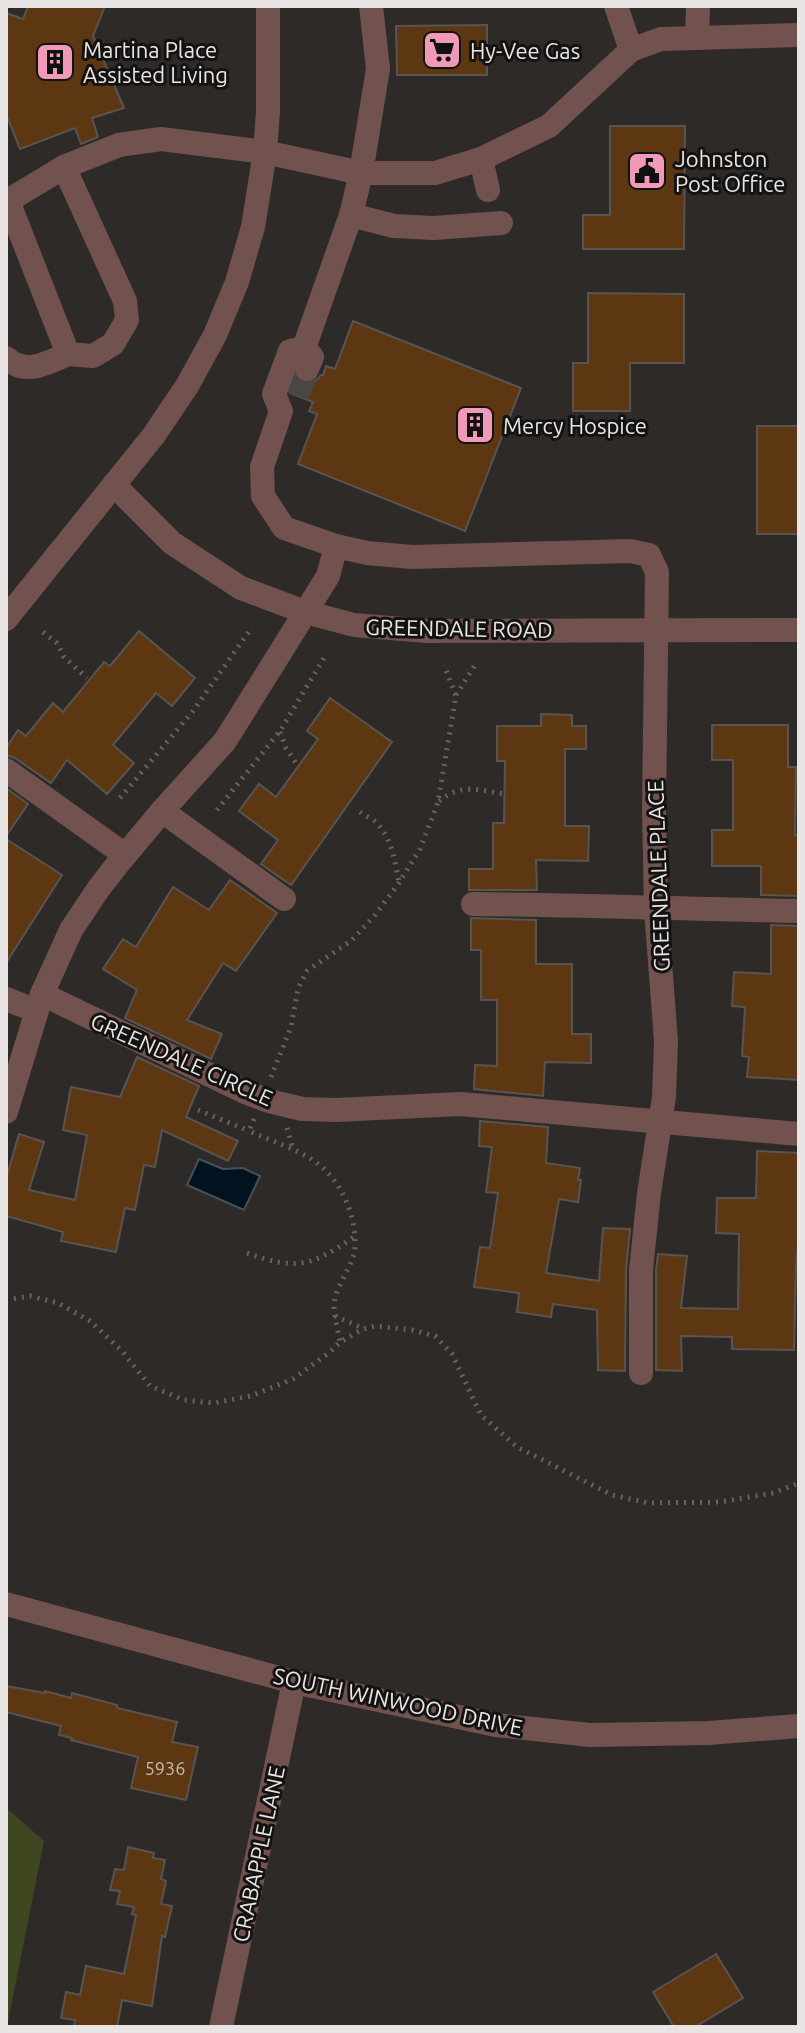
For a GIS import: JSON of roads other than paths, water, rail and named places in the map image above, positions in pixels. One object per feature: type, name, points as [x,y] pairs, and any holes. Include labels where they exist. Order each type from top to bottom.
[{"type":"street","points":[[11,612],[154,435],[187,386],[215,335],[237,282],[253,227],[268,112],[268,6]]},
{"type":"street","points":[[6,1112],[39,1003],[71,930],[125,855],[225,741],[328,576],[336,546],[284,528],[263,496],[262,467],[290,404],[274,394],[290,351],[305,359],[351,215],[361,173],[378,69],[371,6]]},
{"type":"street","points":[[616,6],[631,50]]},
{"type":"street","points":[[697,38],[698,6]]},
{"type":"street","points":[[68,354],[7,201],[64,167],[119,145],[161,139],[265,152],[361,173],[435,173],[481,159],[549,126],[631,50],[661,39],[799,35]]},
{"type":"street","points":[[481,159],[488,190]]},
{"type":"street","points":[[6,358],[12,364],[33,369],[68,354],[93,356],[113,344],[127,320],[125,301],[64,167]]},
{"type":"street","points":[[351,215],[394,226],[434,228],[501,223]]},
{"type":"street","name":"GREENDALE ROAD","points":[[114,485],[172,543],[241,588],[305,612],[354,625],[427,631],[799,630]]},
{"type":"street","name":"GREENDALE PLACE","points":[[336,546],[367,553],[412,557],[630,551],[649,555],[657,572],[654,810],[656,909],[666,1041],[664,1097],[641,1270],[641,1373]]},
{"type":"street","points":[[6,770],[125,855]]},
{"type":"street","points":[[162,811],[284,899]]},
{"type":"street","points":[[473,904],[799,911]]},
{"type":"street","name":"GREENDALE CIRCLE","points":[[6,999],[39,1003],[262,1099],[302,1109],[461,1104],[660,1122]]},
{"type":"street","points":[[660,1122],[799,1134]]},
{"type":"street","name":"SOUTH WINWOOD DRIVE","points":[[6,1604],[294,1682],[496,1725],[590,1735],[708,1733],[799,1726]]},
{"type":"street","name":"CRABAPPLE LANE","points":[[221,2027],[294,1682]]},
{"type":"water","points":[[199,1159],[223,1169],[243,1168],[260,1176],[244,1210],[187,1185]]},
{"type":"tunnel","points":[[298,396],[307,369]]},
{"type":"place","name":"Hy-Vee Gas","points":[[442,50]]},
{"type":"place","name":"Martina Place Assisted Living","points":[[55,62]]},
{"type":"place","name":"Johnston Post Office","points":[[647,171]]},
{"type":"place","name":"Mercy Hospice","points":[[475,425]]}]
